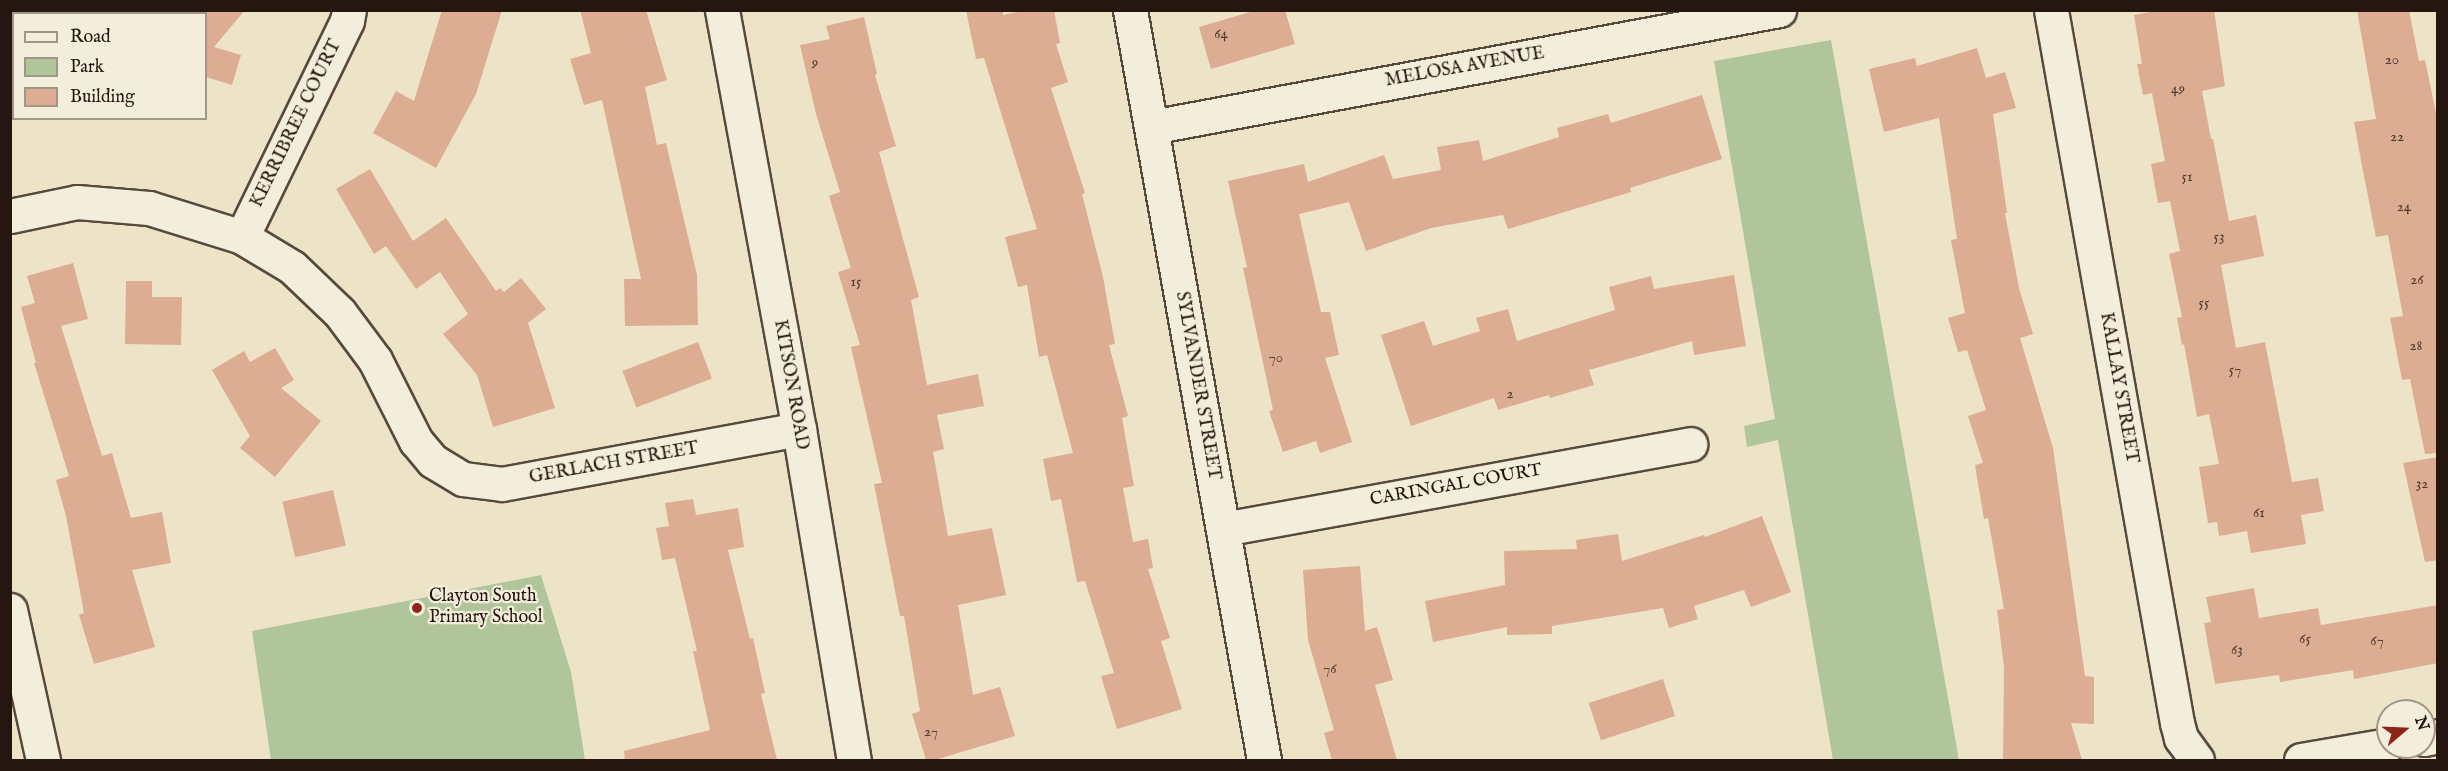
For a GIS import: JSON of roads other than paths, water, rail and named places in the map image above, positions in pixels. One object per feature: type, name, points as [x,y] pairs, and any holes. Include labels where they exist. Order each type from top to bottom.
[{"type":"street","name":"KERRIBREE COURT","points":[[242,237],[347,21],[349,10]]},
{"type":"street","name":"KITSON ROAD","points":[[722,10],[799,429],[854,760]]},
{"type":"street","name":"SYLVANDER STREET","points":[[1130,10],[1264,760]]},
{"type":"street","name":"MELOSA AVENUE","points":[[1151,127],[1779,10]]},
{"type":"street","name":"KALLAY STREET","points":[[2051,10],[2177,723],[2181,738],[2198,760]]},
{"type":"street","points":[[10,216],[77,202],[149,208],[242,237]]},
{"type":"street","name":"GERLACH STREET","points":[[242,237],[292,267],[340,313],[375,360],[416,441],[433,461],[463,479],[502,484],[799,429]]},
{"type":"street","name":"CARINGAL COURT","points":[[1223,529],[1690,444]]},
{"type":"street","points":[[10,610],[43,760]]},
{"type":"street","points":[[2301,760],[2376,747]]},
{"type":"place","name":"Clayton South Primary School","points":[[417,608]]}]
